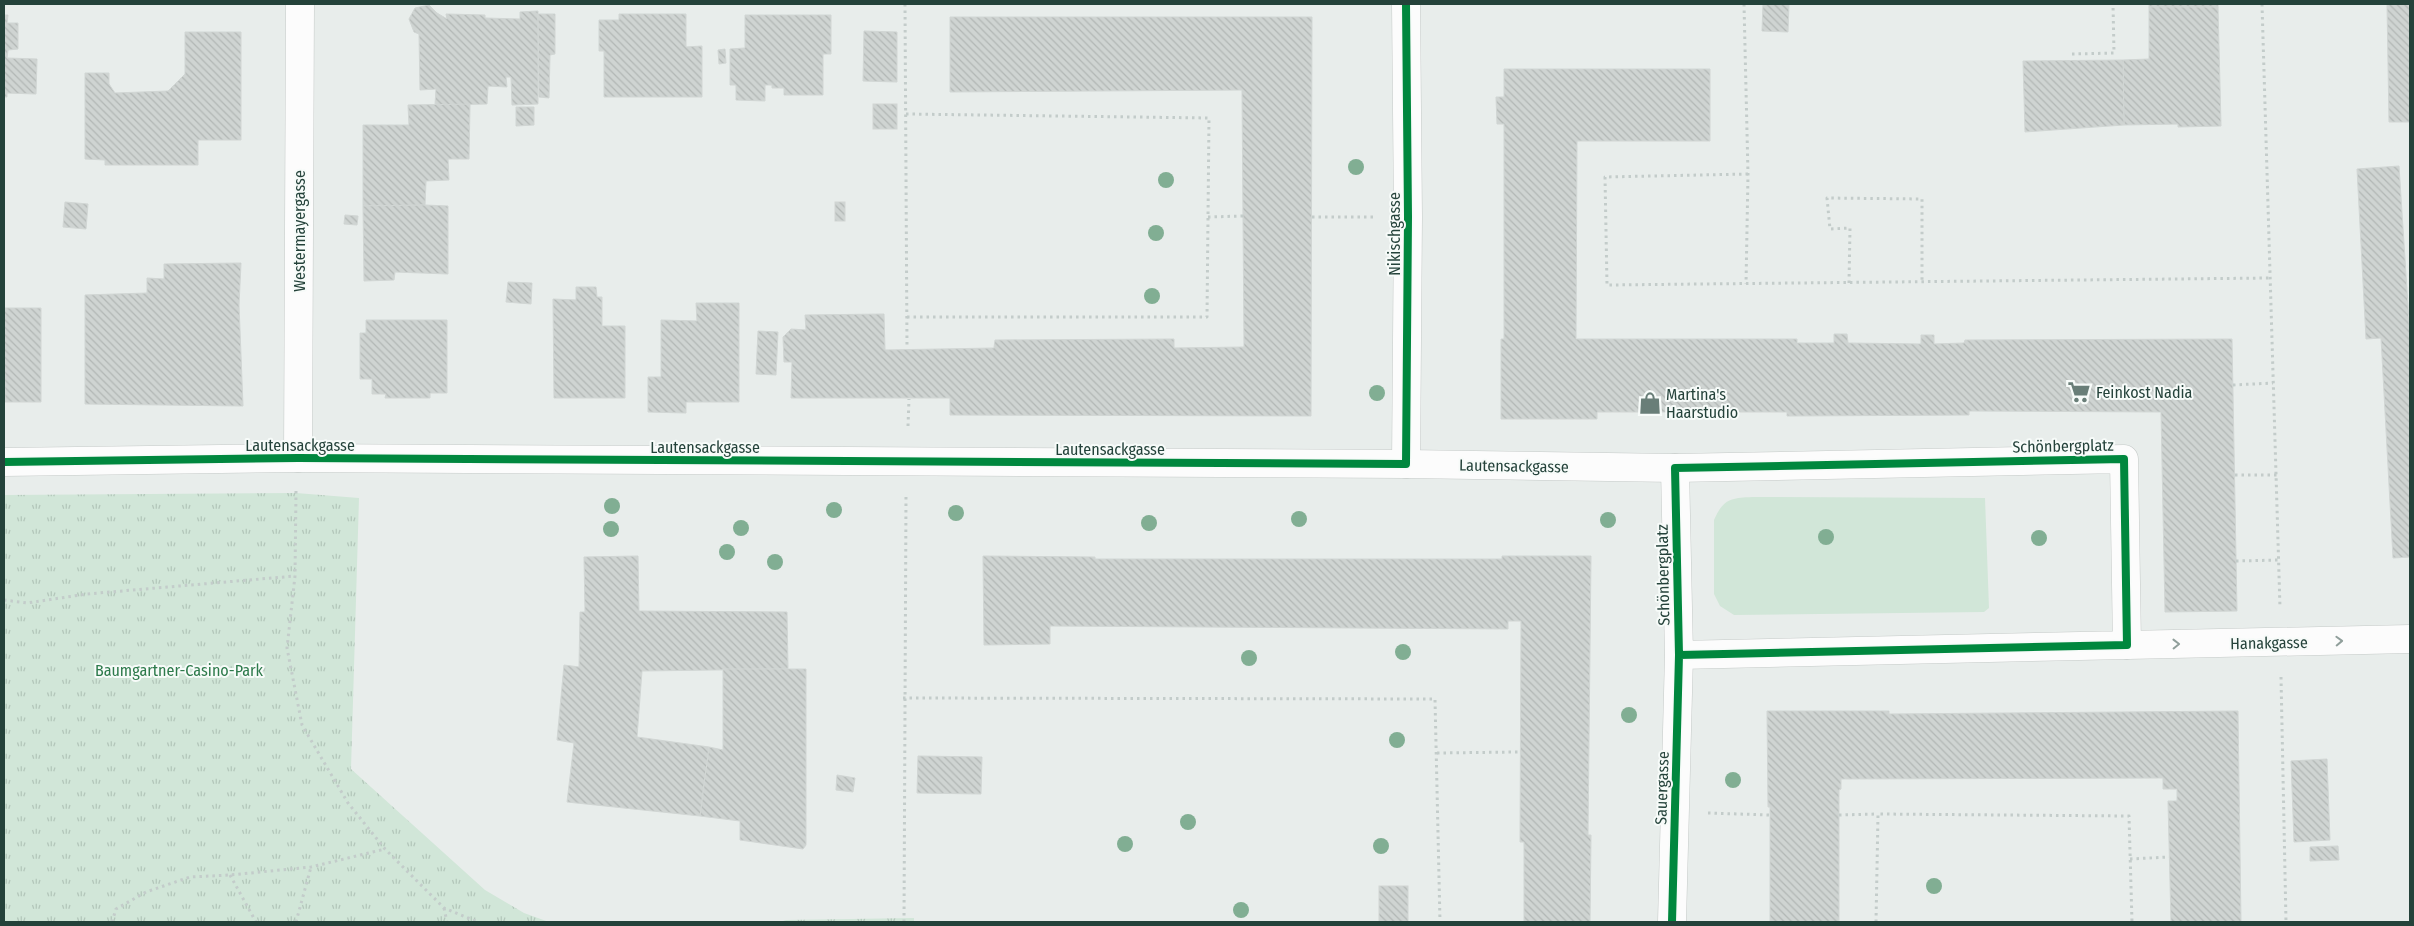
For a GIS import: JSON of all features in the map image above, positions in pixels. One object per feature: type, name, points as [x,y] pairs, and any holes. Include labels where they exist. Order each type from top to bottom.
[{"type":"street","name":"Westermayergasse","points":[[298,458],[300,4]]},
{"type":"street","name":"Nikischgasse","points":[[1406,4],[1408,217],[1406,464]]},
{"type":"street","name":"Lautensackgasse","points":[[4,462],[298,458],[1406,464],[1675,468]]},
{"type":"street","name":"Schönbergplatz","points":[[1679,655],[1675,468],[2124,459],[2127,645]]},
{"type":"street","name":"Hanakgasse","points":[[2127,645],[2410,639]]},
{"type":"street","points":[[1679,655],[2127,645]]},
{"type":"street","name":"Sauergasse","points":[[1672,922],[1679,655]]},
{"type":"path","points":[[905,4],[907,348]]},
{"type":"path","points":[[1744,4],[1748,174],[1746,284]]},
{"type":"path","points":[[2072,54],[2114,53],[2113,4]]},
{"type":"path","points":[[2262,4],[2269,278],[2277,475],[2286,922]]},
{"type":"path","points":[[906,114],[1209,118],[1207,318],[907,317]]},
{"type":"path","points":[[1748,174],[1605,177],[1606,285],[2269,278]]},
{"type":"path","points":[[1849,283],[1850,228],[1830,229],[1827,198],[1922,199],[1922,282]]},
{"type":"path","points":[[1208,217],[1243,216]]},
{"type":"path","points":[[1312,217],[1408,217]]},
{"type":"path","points":[[2233,385],[2273,383]]},
{"type":"path","points":[[298,458],[295,576],[287,648],[302,725],[348,803],[385,849],[444,908],[478,922]]},
{"type":"path","points":[[904,922],[903,698],[906,462]]},
{"type":"path","points":[[2235,474],[2277,475]]},
{"type":"path","points":[[2236,561],[2279,560]]},
{"type":"path","points":[[4,600],[27,603],[87,594],[295,576]]},
{"type":"path","points":[[903,698],[1435,699],[1440,922]]},
{"type":"path","points":[[1437,753],[1518,752]]},
{"type":"path","points":[[1712,813],[1769,815]]},
{"type":"path","points":[[1876,922],[1878,814]]},
{"type":"path","points":[[1839,815],[2129,816],[2132,922]]},
{"type":"path","points":[[112,922],[116,909],[146,892],[190,877],[311,867],[385,849]]},
{"type":"path","points":[[2130,859],[2169,857]]},
{"type":"path","points":[[296,922],[311,867]]},
{"type":"path","points":[[230,875],[256,922]]},
{"type":"path","points":[[444,908],[447,922]]},
{"type":"green space","name":"Baumgartner-Casino-Park","points":[[296,493],[359,498],[351,769],[485,890],[524,913],[549,922],[4,922],[4,495]]},
{"type":"green space","points":[[1752,497],[1985,498],[1989,608],[1984,612],[1734,615],[1720,606],[1714,594],[1714,520],[1717,513],[1728,501]]},
{"type":"green space","points":[[914,918],[914,922],[780,922],[786,920]]},
{"type":"building","points":[[1763,4],[1789,4],[1788,32],[1762,31]]},
{"type":"building","points":[[2149,4],[2218,4],[2218,7],[2149,7]]},
{"type":"building","points":[[2387,4],[2410,4],[2410,122],[2389,122]]},
{"type":"building","points":[[429,5],[447,19],[446,14],[485,15],[485,18],[520,19],[520,12],[538,11],[538,104],[512,105],[511,77],[506,77],[507,87],[488,86],[487,104],[435,105],[436,89],[420,90],[419,34],[414,32],[409,19],[415,8]]},
{"type":"building","points":[[2149,7],[2218,7],[2221,126],[2178,127],[2178,124],[2124,125],[2123,60],[2149,59]]},
{"type":"building","points":[[538,14],[555,14],[555,54],[550,55],[549,98],[539,97]]},
{"type":"building","points":[[619,14],[686,14],[686,47],[702,46],[702,97],[604,97],[604,51],[599,51],[599,20],[619,20]]},
{"type":"building","points":[[4,15],[8,15],[7,23],[18,23],[18,49],[8,50],[7,58],[37,59],[36,94],[7,93],[7,97],[4,97]]},
{"type":"building","points":[[745,15],[831,15],[831,54],[823,54],[823,95],[784,95],[784,88],[772,88],[772,85],[765,85],[765,101],[736,100],[736,85],[730,85],[730,49],[745,48]]},
{"type":"building","points":[[950,17],[1312,17],[1311,416],[950,415],[950,398],[791,398],[792,362],[784,362],[783,337],[791,329],[806,330],[805,315],[884,314],[885,350],[994,348],[995,340],[1174,339],[1174,348],[1244,347],[1242,90],[950,92]]},
{"type":"building","points":[[864,31],[897,32],[897,82],[863,81]]},
{"type":"building","points":[[185,32],[241,32],[241,140],[198,140],[198,165],[105,165],[105,160],[85,159],[85,73],[109,73],[109,84],[115,93],[168,91],[185,74]]},
{"type":"building","points":[[725,49],[726,63],[719,64],[718,50]]},
{"type":"building","points":[[2123,60],[2124,125],[2025,132],[2023,61]]},
{"type":"building","points":[[1504,69],[1710,69],[1710,141],[1577,141],[1576,339],[1797,339],[1797,343],[1834,343],[1834,334],[1847,334],[1848,343],[1921,344],[1921,335],[1934,335],[1934,344],[1964,343],[1965,340],[2232,339],[2237,611],[2165,612],[2161,412],[1969,411],[1969,415],[1787,416],[1787,412],[1597,412],[1597,419],[1501,419],[1501,339],[1504,339],[1504,124],[1497,124],[1496,97],[1504,97]]},
{"type":"building","points":[[470,104],[469,159],[448,159],[449,180],[426,181],[425,205],[363,206],[363,125],[409,125],[408,105]]},
{"type":"building","points":[[873,104],[897,104],[897,129],[873,129]]},
{"type":"building","points":[[516,107],[534,107],[534,125],[516,126]]},
{"type":"building","points":[[2399,166],[2410,336],[2410,557],[2393,558],[2381,338],[2366,339],[2357,169]]},
{"type":"building","points":[[65,202],[88,204],[86,229],[63,227]]},
{"type":"building","points":[[835,202],[845,202],[845,221],[835,221]]},
{"type":"building","points":[[363,206],[448,206],[448,274],[395,272],[394,280],[364,281]]},
{"type":"building","points":[[345,215],[358,216],[357,225],[344,224]]},
{"type":"building","points":[[241,263],[239,305],[243,406],[85,404],[85,295],[147,293],[147,278],[164,279],[164,264]]},
{"type":"building","points":[[508,282],[532,283],[531,304],[506,302]]},
{"type":"building","points":[[576,287],[596,287],[597,297],[602,297],[602,326],[625,326],[625,398],[554,398],[553,299],[576,300]]},
{"type":"building","points":[[696,303],[739,303],[739,402],[686,402],[686,413],[648,412],[648,377],[661,377],[661,320],[697,321]]},
{"type":"building","points":[[4,308],[41,308],[41,402],[5,402]]},
{"type":"building","points":[[366,320],[447,320],[447,393],[430,393],[430,398],[385,398],[386,394],[372,394],[372,379],[360,379],[360,333],[366,333]]},
{"type":"building","points":[[758,331],[778,332],[776,375],[756,374]]},
{"type":"building","points":[[638,556],[639,611],[787,612],[788,669],[642,671],[637,737],[709,747],[700,816],[567,802],[574,743],[557,740],[564,665],[579,667],[580,612],[585,612],[584,557]]},
{"type":"building","points":[[983,556],[1095,557],[1095,559],[1502,559],[1502,556],[1591,556],[1588,835],[1591,835],[1590,922],[1524,922],[1524,842],[1520,842],[1521,621],[1508,621],[1508,629],[1050,626],[1050,644],[984,645]]},
{"type":"building","points":[[723,669],[806,669],[806,845],[803,849],[740,840],[740,821],[700,816],[709,747],[723,750]]},
{"type":"building","points":[[1767,711],[1889,711],[1889,714],[2238,711],[2241,922],[2171,922],[2168,801],[2177,801],[2177,789],[2163,789],[2163,778],[1841,779],[1841,789],[1839,790],[1839,922],[1770,922],[1770,807],[1768,807]]},
{"type":"building","points":[[918,756],[982,757],[981,794],[917,793]]},
{"type":"building","points":[[2327,759],[2330,840],[2294,842],[2291,761]]},
{"type":"building","points":[[837,775],[855,778],[853,792],[836,790]]},
{"type":"building","points":[[2338,846],[2339,860],[2310,861],[2310,847]]},
{"type":"building","points":[[1379,886],[1408,886],[1408,922],[1379,922]]},
{"type":"cycle path","points":[[4,462],[298,458],[1406,464],[1408,217],[1406,4]]},
{"type":"cycle path","points":[[1672,922],[1679,655],[1675,468],[2124,459],[2127,645],[1679,655]]},
{"type":"place","name":"Feinkost Nadia","points":[[2079,392]]},
{"type":"place","name":"Martina's Haarstudio","points":[[1650,403]]}]
